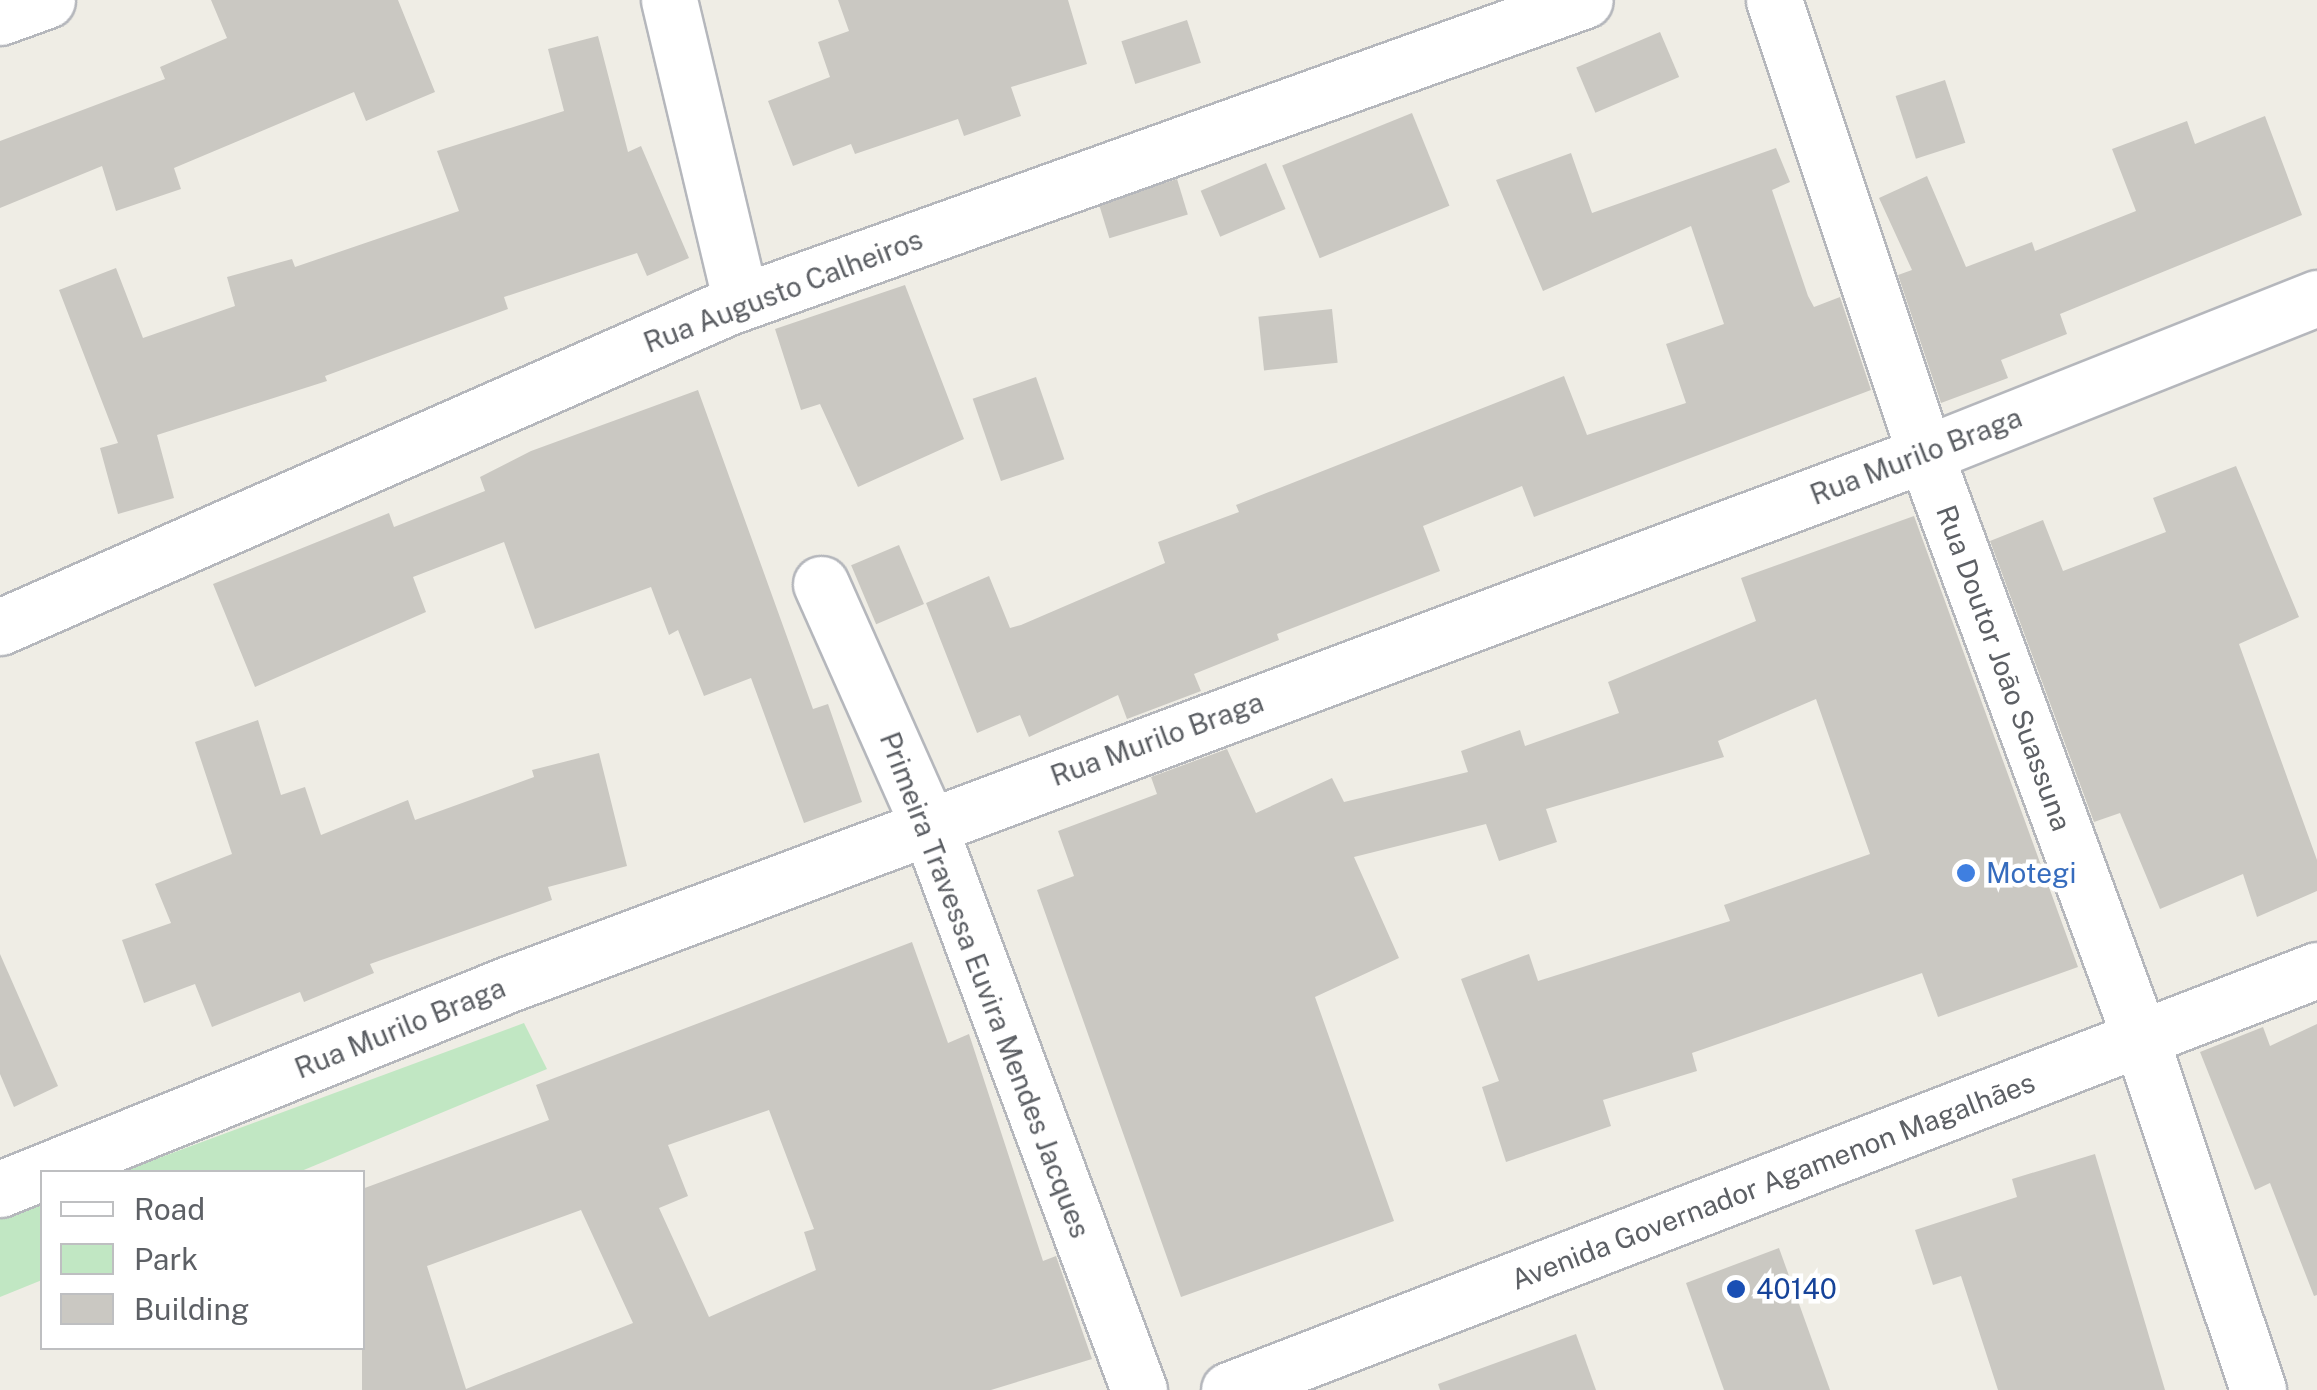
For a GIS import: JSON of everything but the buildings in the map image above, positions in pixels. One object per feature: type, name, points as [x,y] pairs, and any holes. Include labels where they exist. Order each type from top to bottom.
[{"type":"street","points":[[0,17],[47,0]]},
{"type":"street","points":[[670,0],[741,302]]},
{"type":"street","name":"Rua Augusto Calheiros","points":[[0,628],[741,302],[1585,0]]},
{"type":"street","name":"Rua Doutor João Suassuna","points":[[1774,0],[1925,454],[2141,1040],[2258,1390]]},
{"type":"street","name":"Rua Murilo Braga","points":[[48,1170],[928,824],[1925,454],[2317,298]]},
{"type":"street","name":"Primeira Travessa Euvira Mendes Jacques","points":[[821,584],[928,824],[1139,1390]]},
{"type":"street","name":"Avenida Governador Agamenon Magalhães","points":[[1229,1390],[2317,970]]},
{"type":"street","name":"Rua Murilo Braga","points":[[0,1189],[40,1173]]},
{"type":"green space","points":[[524,1023],[547,1069],[304,1170],[126,1170]]},
{"type":"green space","points":[[40,1203],[40,1281],[0,1297],[0,1218]]},
{"type":"place","name":"Motegi","points":[[1966,873]]},
{"type":"place","name":"40140","points":[[1736,1289]]}]
